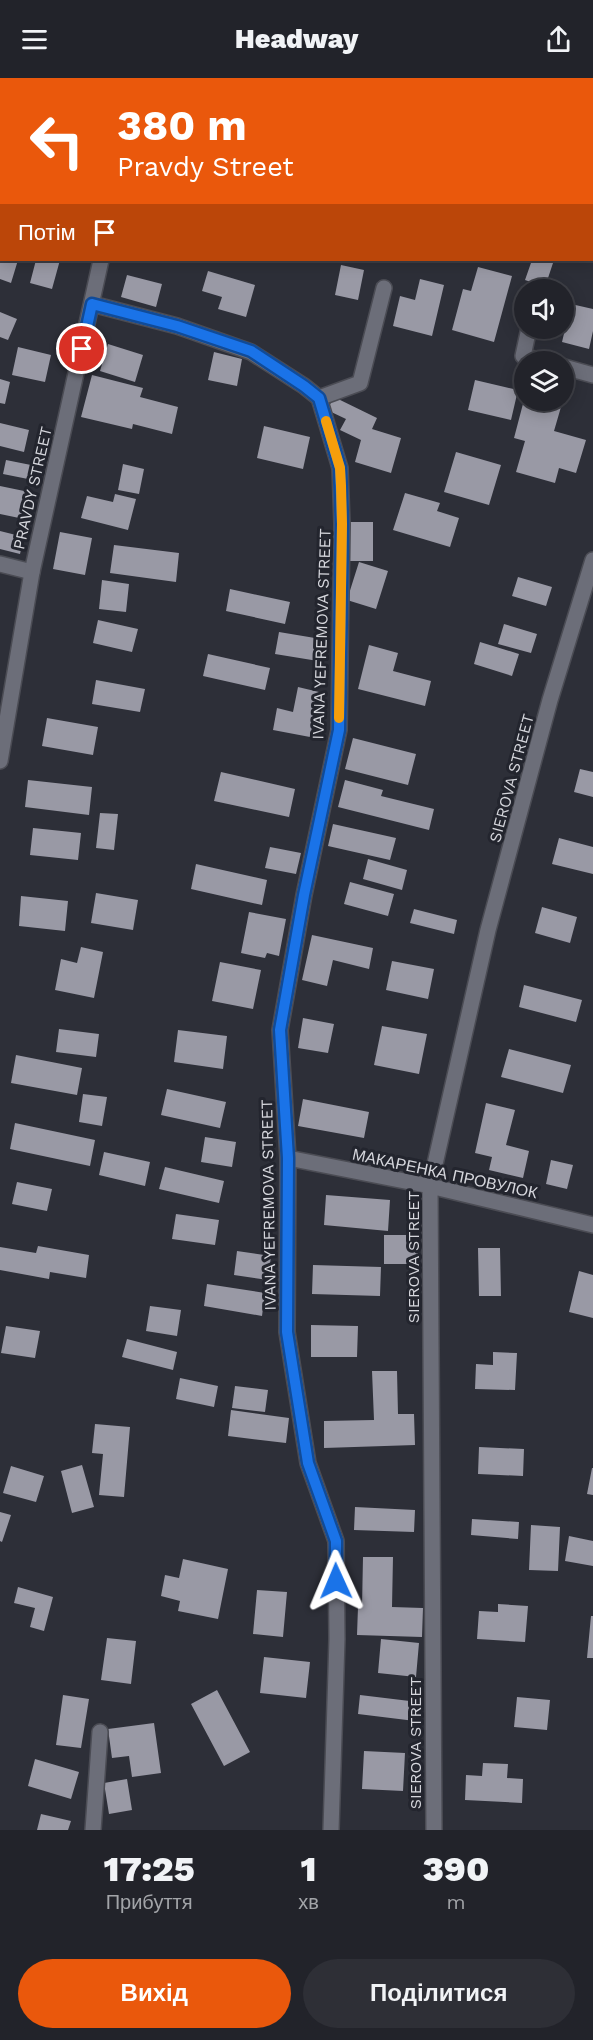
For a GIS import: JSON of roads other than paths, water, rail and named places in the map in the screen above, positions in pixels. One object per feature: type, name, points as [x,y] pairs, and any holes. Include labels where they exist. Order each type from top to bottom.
[{"type":"street","name":"PRAVDY STREET","points":[[0,760],[32,572],[101,261]]},
{"type":"street","points":[[92,304],[177,326],[251,351],[319,398],[360,383],[384,288]]},
{"type":"street","points":[[574,370],[593,375]]},
{"type":"street","name":"IVANA YEFREMOVA STREET","points":[[319,398],[340,468],[342,536],[339,730],[304,895],[280,1030],[288,1158],[287,1332],[308,1463],[336,1541],[337,1639],[331,1830]]},
{"type":"street","name":"SIEROVA STREET","points":[[434,1830],[430,1186],[488,930],[550,700],[593,560]]},
{"type":"street","points":[[0,564],[32,572]]},
{"type":"street","name":"МАКАРЕНКА ПРОВУЛОК","points":[[288,1158],[430,1186],[593,1225]]},
{"type":"street","points":[[93,1830],[100,1732]]}]
